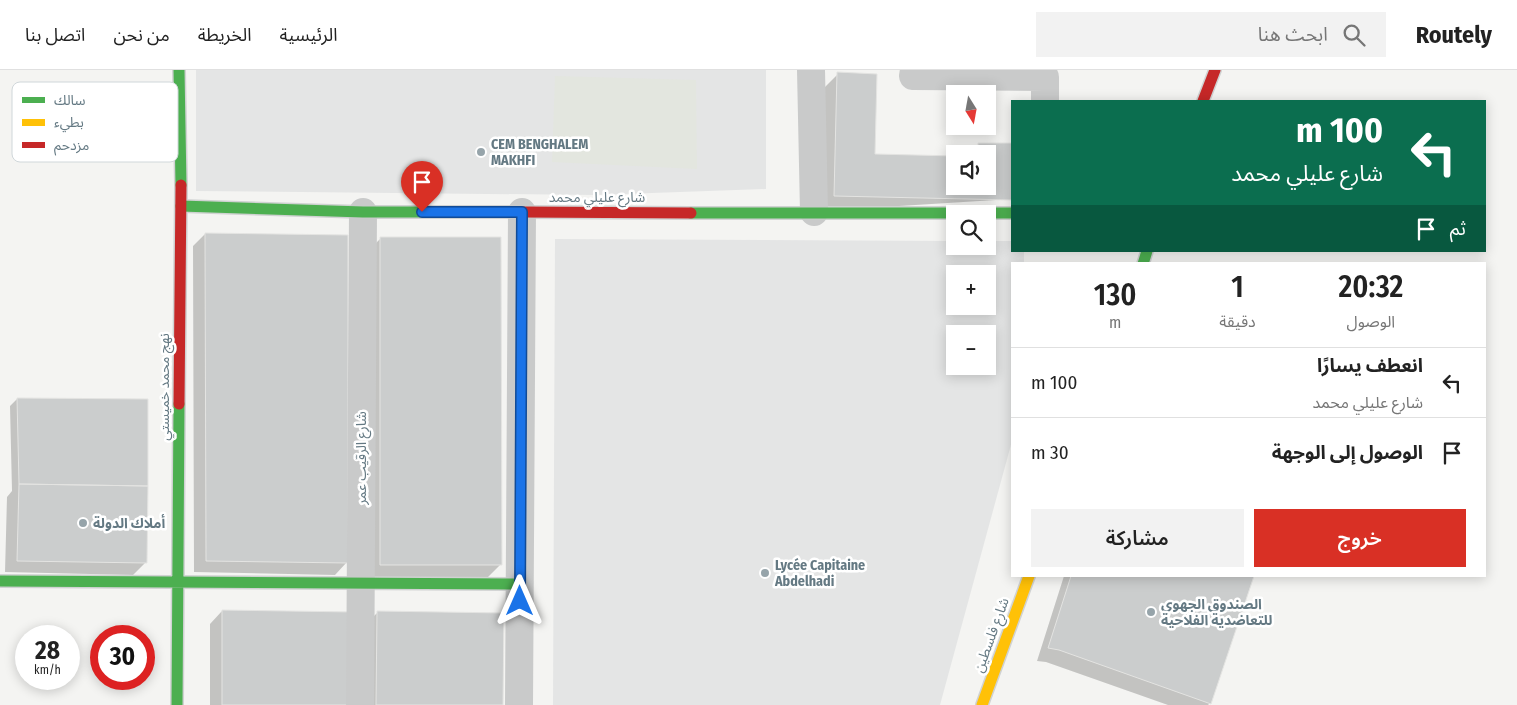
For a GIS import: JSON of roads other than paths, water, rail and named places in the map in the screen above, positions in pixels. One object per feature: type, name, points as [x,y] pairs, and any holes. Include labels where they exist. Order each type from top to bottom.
[{"type":"street","name":"نهج محمد خميستي","points":[[177,705],[181,206],[179,70]]},
{"type":"street","points":[[811,70],[814,212]]},
{"type":"street","points":[[914,70],[913,76],[1045,77],[1045,100]]},
{"type":"street","points":[[1203,100],[1215,70]]},
{"type":"street","name":"شارع عليلي محمد","points":[[181,206],[362,212],[1011,213]]},
{"type":"street","name":"شارع الرقيب عمر","points":[[360,705],[362,212]]},
{"type":"street","points":[[519,705],[522,212]]},
{"type":"street","name":"شارع فلسطين","points":[[982,705],[1029,577]]},
{"type":"street","points":[[0,582],[520,584]]},
{"type":"place","name":"CEM BENGHALEM MAKHFI","points":[[481,152]]},
{"type":"place","name":"أملاك الدولة","points":[[83,523]]},
{"type":"place","name":"Lycée Capitaine Abdelhadi","points":[[765,573]]},
{"type":"place","name":"الصندوق الجهوي للتعاضدية الفلاحية","points":[[1151,612]]}]
